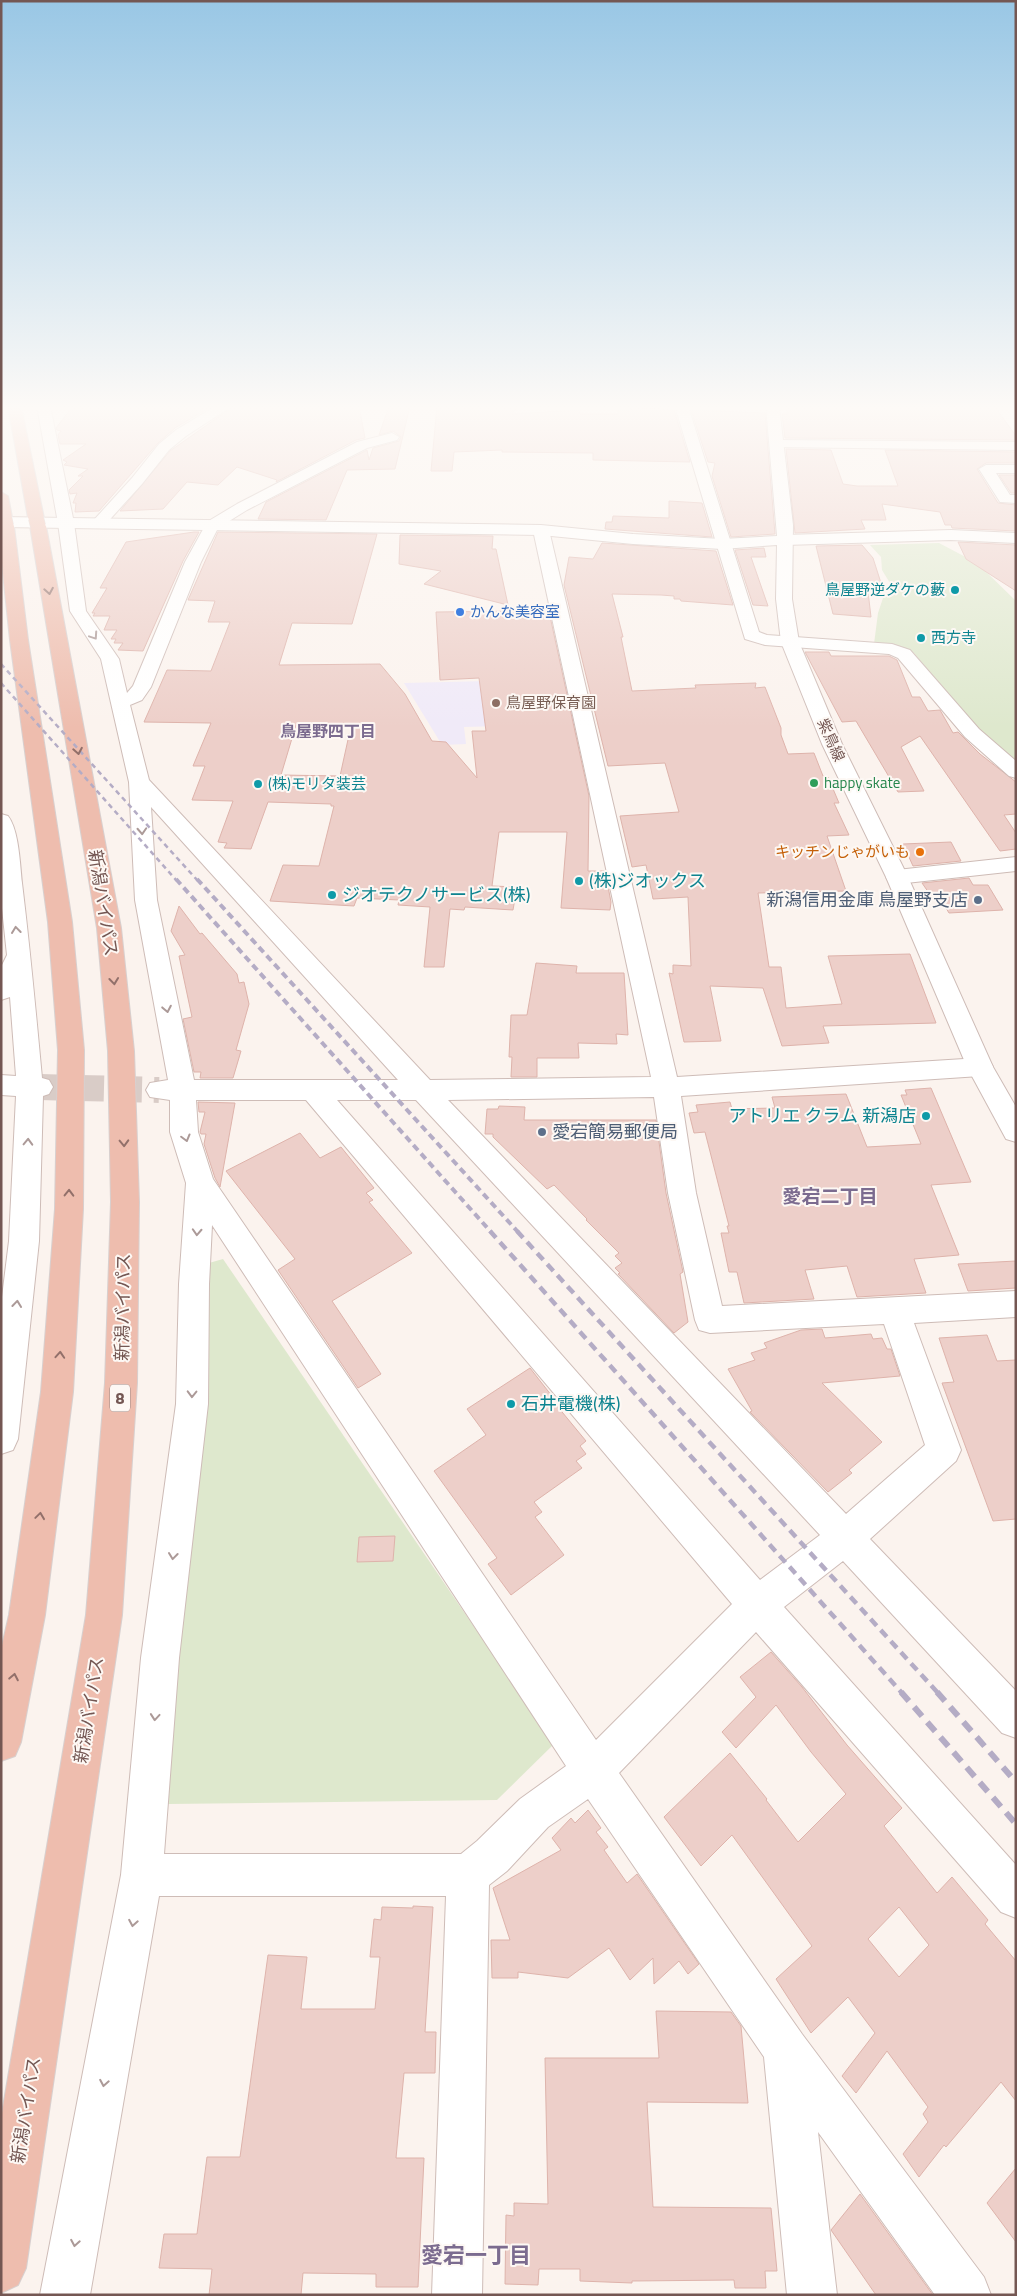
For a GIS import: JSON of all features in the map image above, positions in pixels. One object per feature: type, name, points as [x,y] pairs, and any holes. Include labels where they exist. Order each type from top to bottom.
[{"type":"highway","name":"新潟バイパス","points":[[1,2268],[104,1615],[121,1383],[126,1202],[121,1051],[109,928],[44,513]]},
{"type":"highway","points":[[1,1742],[27,1616],[57,1392],[69,1209],[72,1050],[60,922],[19,640],[4,522]]},
{"type":"street","points":[[47,513],[47,522],[78,611],[110,659],[139,782],[146,900],[171,1091],[200,1183],[593,1772],[786,2050],[966,2295]]},
{"type":"street","points":[[98,524],[108,513]]},
{"type":"street","points":[[120,703],[135,696],[142,687],[193,562],[212,525],[232,513]]},
{"type":"street","points":[[713,513],[751,635],[765,640],[892,649],[904,654],[972,733],[1016,772]]},
{"type":"street","name":"紫鳥線","points":[[783,513],[785,540],[784,600],[790,642],[832,744],[897,877],[980,1067],[1016,1132]]},
{"type":"street","points":[[4,522],[541,530],[634,539],[722,544],[785,540],[951,535],[1016,538]]},
{"type":"street","points":[[541,530],[666,1087],[682,1193],[710,1320],[1016,1304]]},
{"type":"street","points":[[139,782],[422,1090],[1016,1719]]},
{"type":"street","points":[[1,820],[7,850],[35,1086],[24,1241],[1,1439]]},
{"type":"street","points":[[897,877],[1016,864]]},
{"type":"street","points":[[1,992],[19,955]]},
{"type":"street","points":[[171,1091],[666,1087],[980,1067]]},
{"type":"street","points":[[1,1085],[35,1086]]},
{"type":"street","points":[[314,1091],[757,1605],[1016,1898]]},
{"type":"street","points":[[65,2295],[142,1875],[160,1658],[192,1404],[194,1284],[200,1183]]},
{"type":"street","points":[[142,1875],[468,1875],[492,1856],[534,1813],[593,1772],[757,1605],[845,1538],[944,1450],[894,1310]]},
{"type":"street","points":[[458,2295],[468,1875]]},
{"type":"street","points":[[786,2050],[812,2295]]},
{"type":"shaded area","name":"鳥屋野保育園","points":[[568,679],[581,724],[464,727],[466,744],[442,745],[404,683]]},
{"type":"green space","points":[[939,543],[977,563],[1016,601],[1016,764],[963,714],[914,653],[896,646],[874,644],[878,613],[883,598],[896,593],[882,570],[881,557],[870,545]]},
{"type":"green space","points":[[223,1259],[554,1744],[497,1800],[168,1804],[209,1263]]},
{"type":"building","points":[[261,513],[329,513],[326,520],[258,519]]},
{"type":"building","points":[[669,513],[705,513],[712,537],[605,529],[606,522],[612,522],[613,516],[669,518]]},
{"type":"building","points":[[724,513],[773,513],[775,534],[731,537]]},
{"type":"building","points":[[793,513],[884,513],[886,520],[861,520],[865,529],[795,533]]},
{"type":"building","points":[[940,513],[1016,513],[1016,531],[952,528],[951,525],[945,525]]},
{"type":"building","points":[[199,532],[183,561],[143,651],[118,650],[123,643],[114,643],[116,639],[111,639],[117,630],[104,630],[110,616],[93,616],[95,613],[92,613],[107,588],[100,588],[126,542]]},
{"type":"building","points":[[218,532],[377,534],[352,624],[292,623],[279,665],[380,664],[405,694],[432,741],[446,742],[477,778],[472,731],[486,731],[479,678],[440,680],[436,612],[519,611],[519,609],[548,607],[589,796],[588,871],[605,871],[611,902],[610,910],[561,908],[567,832],[499,832],[492,886],[517,887],[513,910],[465,907],[464,910],[450,909],[444,967],[424,967],[430,907],[398,905],[399,900],[357,898],[354,906],[270,901],[283,865],[319,866],[334,806],[331,806],[331,804],[268,802],[251,849],[224,848],[227,843],[218,842],[233,801],[192,800],[205,766],[193,766],[211,723],[144,722],[167,670],[211,671],[230,622],[208,622],[215,601],[188,600]],"holes":[[[296,725],[351,726],[340,776],[281,775]]]},
{"type":"building","points":[[400,535],[493,536],[492,549],[496,549],[508,605],[424,584],[441,571],[399,564]]},
{"type":"building","points":[[958,542],[1016,545],[1016,591],[966,559]]},
{"type":"building","points":[[602,543],[716,551],[733,605],[681,601],[680,599],[674,599],[674,596],[612,594],[623,637],[621,637],[632,691],[696,688],[695,685],[756,683],[755,688],[765,687],[781,728],[781,735],[788,754],[814,753],[823,776],[828,777],[839,803],[834,803],[849,835],[827,836],[846,891],[758,893],[769,967],[781,967],[786,1008],[842,1004],[828,956],[910,954],[936,1023],[823,1026],[829,1043],[782,1046],[763,988],[710,986],[721,1041],[684,1042],[669,973],[673,974],[673,965],[691,966],[688,897],[653,899],[646,865],[632,867],[620,816],[679,812],[665,763],[608,766],[564,585],[569,557],[593,559]]},
{"type":"building","points":[[862,545],[873,558],[881,583],[867,583],[871,617],[833,614],[816,546]]},
{"type":"building","points":[[764,548],[766,557],[751,557],[768,606],[753,605],[735,550]]},
{"type":"building","points":[[805,652],[829,652],[831,656],[889,656],[897,660],[912,697],[920,697],[928,711],[940,710],[953,733],[958,732],[980,754],[1016,782],[1016,814],[1004,815],[1016,833],[1016,849],[1000,851],[920,736],[901,747],[924,791],[898,792],[856,721],[842,722]]},
{"type":"building","points":[[951,842],[961,861],[913,866],[903,844]]},
{"type":"building","points":[[969,878],[973,885],[988,885],[1003,910],[949,913],[940,898],[931,896],[922,883]]},
{"type":"building","points":[[179,906],[200,934],[202,933],[237,974],[239,983],[244,982],[249,1004],[236,1050],[241,1051],[233,1078],[200,1078],[201,1072],[194,1072],[183,1019],[192,1017],[179,956],[185,955],[171,931]]},
{"type":"building","points":[[536,963],[577,966],[576,973],[624,973],[628,1035],[616,1034],[617,1044],[578,1043],[579,1058],[537,1058],[537,1077],[511,1077],[512,1057],[509,1057],[511,1015],[527,1015]]},
{"type":"building","points":[[931,1088],[971,1182],[931,1185],[959,1255],[914,1259],[926,1293],[857,1297],[847,1266],[805,1270],[814,1299],[744,1303],[737,1272],[729,1272],[721,1233],[729,1233],[727,1226],[729,1226],[705,1132],[694,1133],[689,1113],[698,1112],[696,1105],[730,1102],[732,1109],[775,1108],[772,1097],[846,1094],[867,1147],[921,1144],[901,1095],[907,1095],[905,1090]]},
{"type":"building","points":[[198,1102],[235,1103],[220,1187],[215,1178],[204,1144],[206,1134],[201,1134],[200,1132],[205,1112],[199,1112]]},
{"type":"building","points":[[499,1106],[525,1107],[524,1120],[656,1120],[666,1193],[683,1272],[680,1274],[688,1322],[674,1333],[618,1274],[620,1273],[615,1268],[622,1263],[615,1256],[619,1253],[587,1219],[554,1185],[547,1189],[493,1137],[493,1134],[485,1134],[487,1109],[498,1109]]},
{"type":"building","points":[[300,1133],[320,1158],[341,1147],[374,1188],[366,1193],[373,1200],[369,1202],[412,1253],[332,1301],[381,1374],[358,1388],[278,1270],[295,1259],[226,1171]]},
{"type":"building","points":[[1016,1261],[1016,1288],[968,1291],[958,1264]]},
{"type":"building","points":[[822,1329],[825,1338],[871,1334],[873,1339],[882,1338],[887,1349],[891,1349],[900,1376],[822,1383],[882,1442],[849,1470],[852,1473],[828,1492],[750,1412],[752,1411],[728,1369],[755,1360],[751,1353],[767,1348],[764,1343],[801,1330]]},
{"type":"building","points":[[987,1335],[997,1361],[1016,1360],[1016,1519],[993,1521],[942,1383],[954,1382],[939,1338]]},
{"type":"building","points":[[530,1368],[555,1400],[553,1401],[586,1441],[580,1446],[586,1454],[576,1461],[582,1468],[534,1502],[542,1512],[535,1517],[564,1555],[511,1595],[488,1564],[497,1558],[434,1471],[486,1435],[467,1409]]},
{"type":"building","points":[[395,1536],[393,1561],[357,1562],[359,1537]]},
{"type":"building","points":[[771,1652],[802,1687],[847,1745],[902,1808],[884,1826],[937,1893],[952,1877],[988,1920],[985,1924],[1016,1961],[1016,2101],[1001,2082],[946,2147],[944,2145],[919,2177],[903,2154],[928,2122],[923,2114],[928,2107],[887,2051],[856,2093],[842,2076],[875,2033],[848,1997],[811,2033],[776,1979],[812,1946],[732,1835],[701,1866],[664,1817],[730,1753],[798,1842],[846,1794],[811,1752],[776,1705],[736,1748],[722,1732],[756,1697],[740,1677]],"holes":[[[899,1907],[929,1945],[899,1977],[868,1939]]]},
{"type":"building","points":[[588,1810],[601,1828],[596,1832],[608,1847],[604,1850],[627,1883],[637,1874],[699,1964],[688,1974],[679,1961],[654,1984],[653,1958],[630,1980],[609,1948],[568,1978],[518,1972],[518,1978],[492,1978],[491,1940],[510,1940],[493,1888],[561,1850],[552,1838],[571,1818],[575,1823]]},
{"type":"building","points":[[413,1906],[433,1907],[425,2032],[436,2032],[435,2073],[404,2073],[396,2158],[424,2158],[418,2287],[376,2287],[376,2274],[303,2273],[301,2295],[209,2295],[212,2269],[159,2268],[164,2234],[197,2234],[207,2157],[240,2157],[268,1955],[307,1957],[301,2009],[375,2009],[380,1957],[370,1957],[374,1919],[381,1920],[382,1907],[413,1908]]},
{"type":"building","points":[[656,2011],[731,2012],[741,2026],[748,2103],[647,2102],[653,2207],[771,2208],[777,2271],[765,2271],[766,2288],[735,2288],[734,2280],[632,2281],[632,2283],[580,2281],[580,2269],[539,2269],[538,2285],[505,2284],[506,2215],[514,2216],[514,2203],[548,2204],[545,2058],[659,2058]]},
{"type":"building","points":[[1016,2168],[1016,2242],[987,2203]]},
{"type":"building","points":[[860,2194],[933,2295],[876,2295],[831,2230]]},
{"type":"tunnel","points":[[40,1087],[159,1090]]},
{"type":"railway","points":[[1,664],[198,881]]},
{"type":"railway","points":[[1,683],[177,881]]},
{"type":"railway","points":[[176,879],[491,1232]]},
{"type":"railway","points":[[197,879],[518,1232]]},
{"type":"railway","points":[[490,1231],[902,1693]]},
{"type":"railway","points":[[517,1231],[938,1693]]},
{"type":"railway","points":[[901,1692],[1016,1824]]},
{"type":"railway","points":[[937,1692],[1016,1782]]},
{"type":"place","name":"鳥屋野逆ダケの藪","points":[[955,590]]},
{"type":"place","name":"かんな美容室","points":[[460,612]]},
{"type":"place","name":"西方寺","points":[[921,638]]},
{"type":"place","name":"鳥屋野保育園","points":[[496,703]]},
{"type":"place","name":"happy skate","points":[[814,783]]},
{"type":"place","name":"(株)モリタ装芸","points":[[258,784]]},
{"type":"place","name":"キッチンじゃがいも","points":[[920,852]]},
{"type":"place","name":"(株)ジオックス","points":[[579,881]]},
{"type":"place","name":"ジオテクノサービス(株)","points":[[332,895]]},
{"type":"place","name":"新潟信用金庫 鳥屋野支店","points":[[978,900]]},
{"type":"place","name":"アトリエ クラム 新潟店","points":[[926,1116]]},
{"type":"place","name":"愛宕簡易郵便局","points":[[542,1132]]},
{"type":"place","name":"石井電機(株)","points":[[511,1404]]},
{"type":"district","name":"鳥屋野四丁目","points":[[328,731]]},
{"type":"district","name":"愛宕二丁目","points":[[830,1196]]},
{"type":"district","name":"愛宕一丁目","points":[[476,2255]]}]
